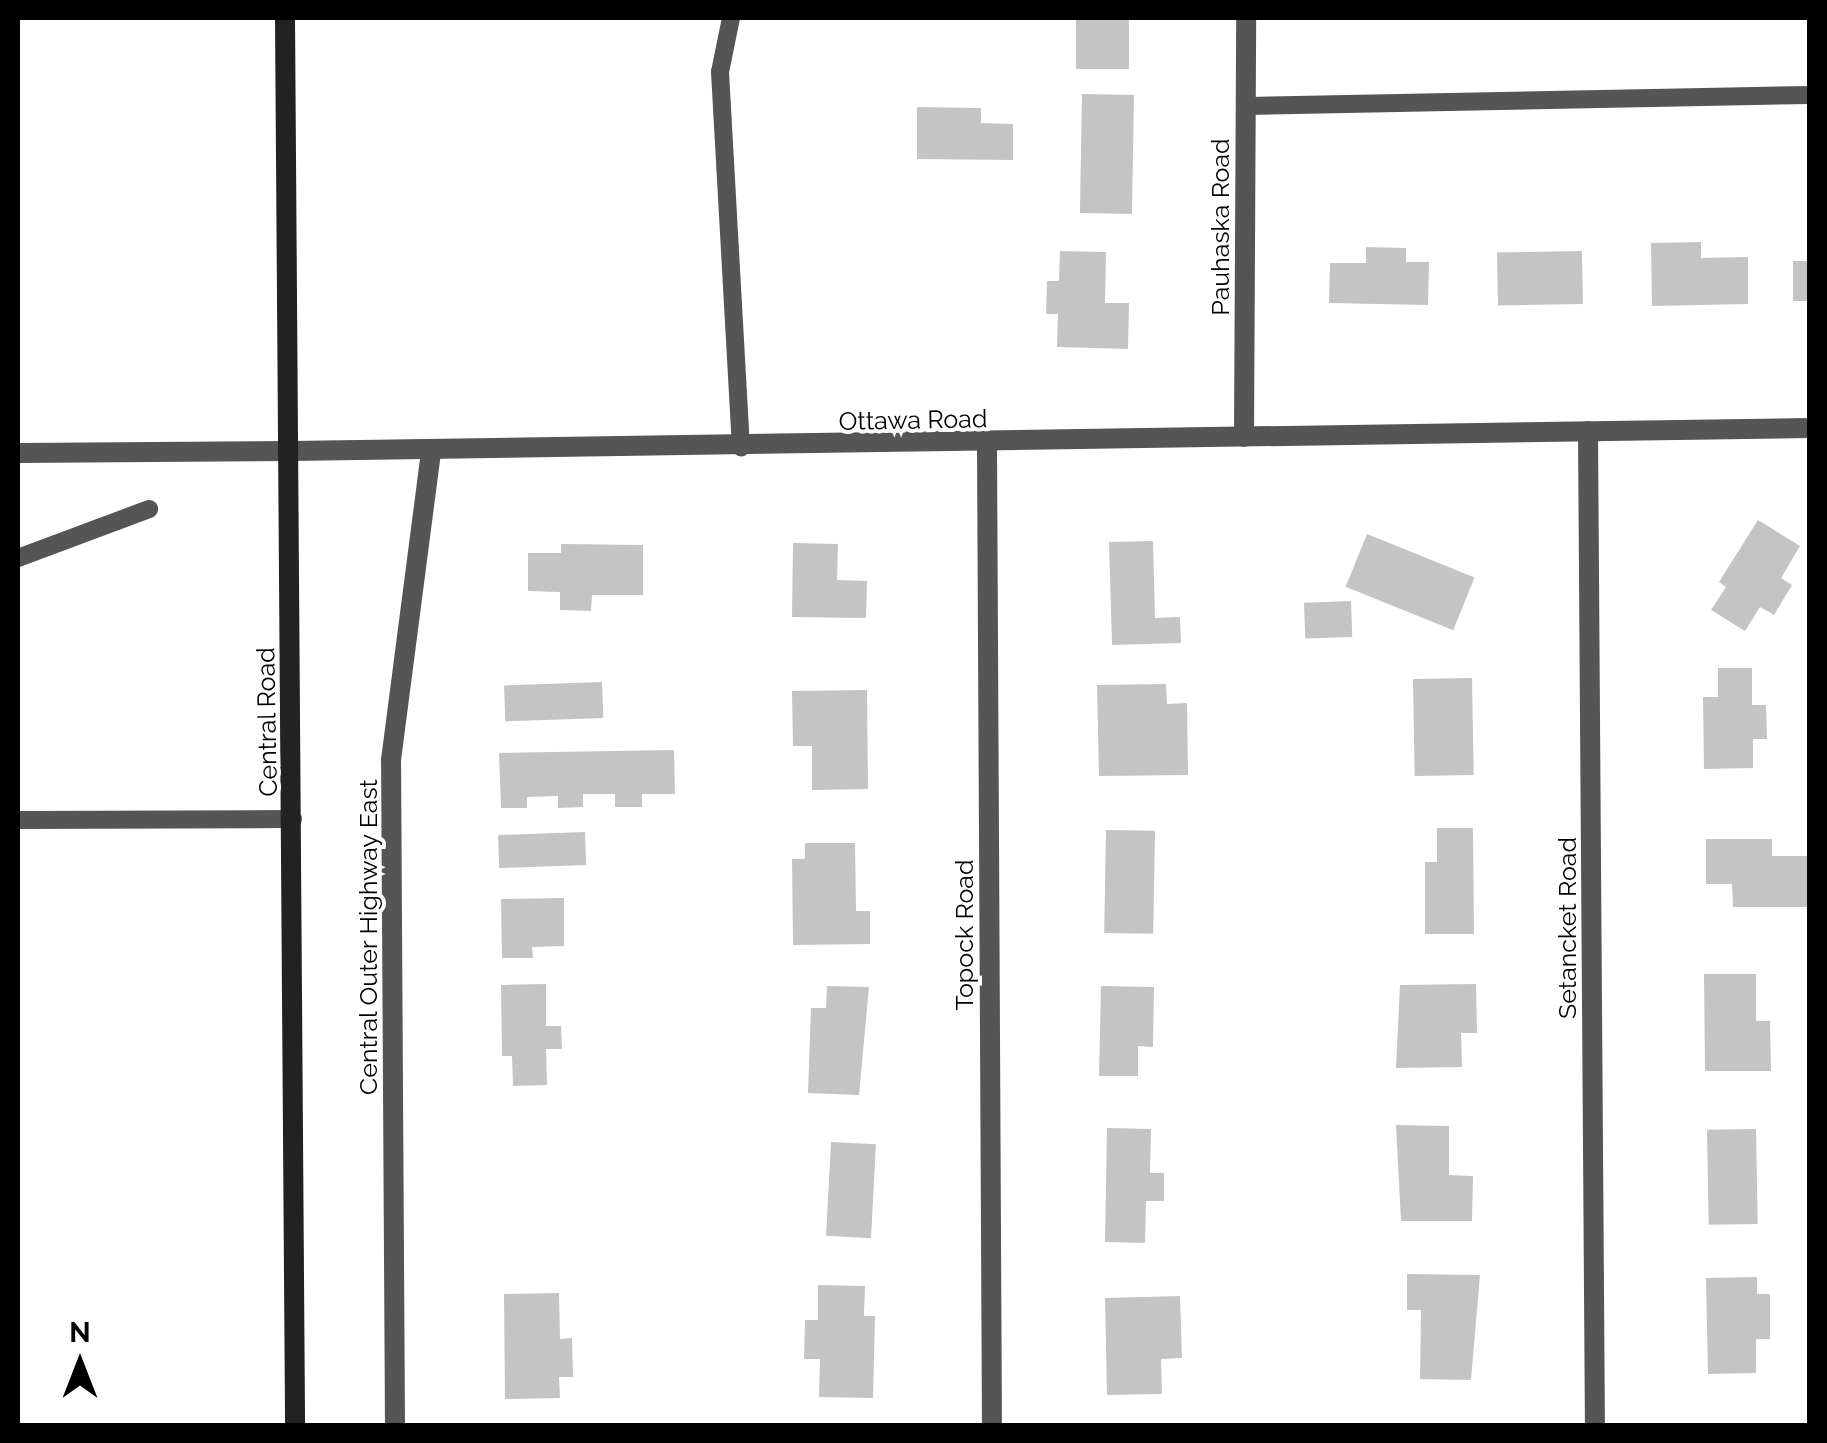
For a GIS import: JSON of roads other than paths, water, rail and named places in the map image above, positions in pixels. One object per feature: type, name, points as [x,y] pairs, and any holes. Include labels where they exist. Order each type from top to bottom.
[{"type":"main road","name":"Central Road","points":[[285,18],[295,1426]]},
{"type":"street","name":"Pauhaska Road","points":[[1244,437],[1246,18]]},
{"type":"street","name":"Ottawa Road","points":[[18,452],[987,444],[1810,428]]},
{"type":"street","name":"Setancket Road","points":[[1588,431],[1595,1426]]},
{"type":"street","name":"Topock Road","points":[[987,444],[992,1426]]},
{"type":"street","name":"Central Outer Highway East","points":[[395,1426],[392,760],[431,451]]},
{"type":"lane","points":[[730,18],[720,72],[741,447]]},
{"type":"lane","points":[[1246,106],[1810,96]]},
{"type":"lane","points":[[18,558],[150,509]]},
{"type":"lane","points":[[18,820],[293,819]]}]
